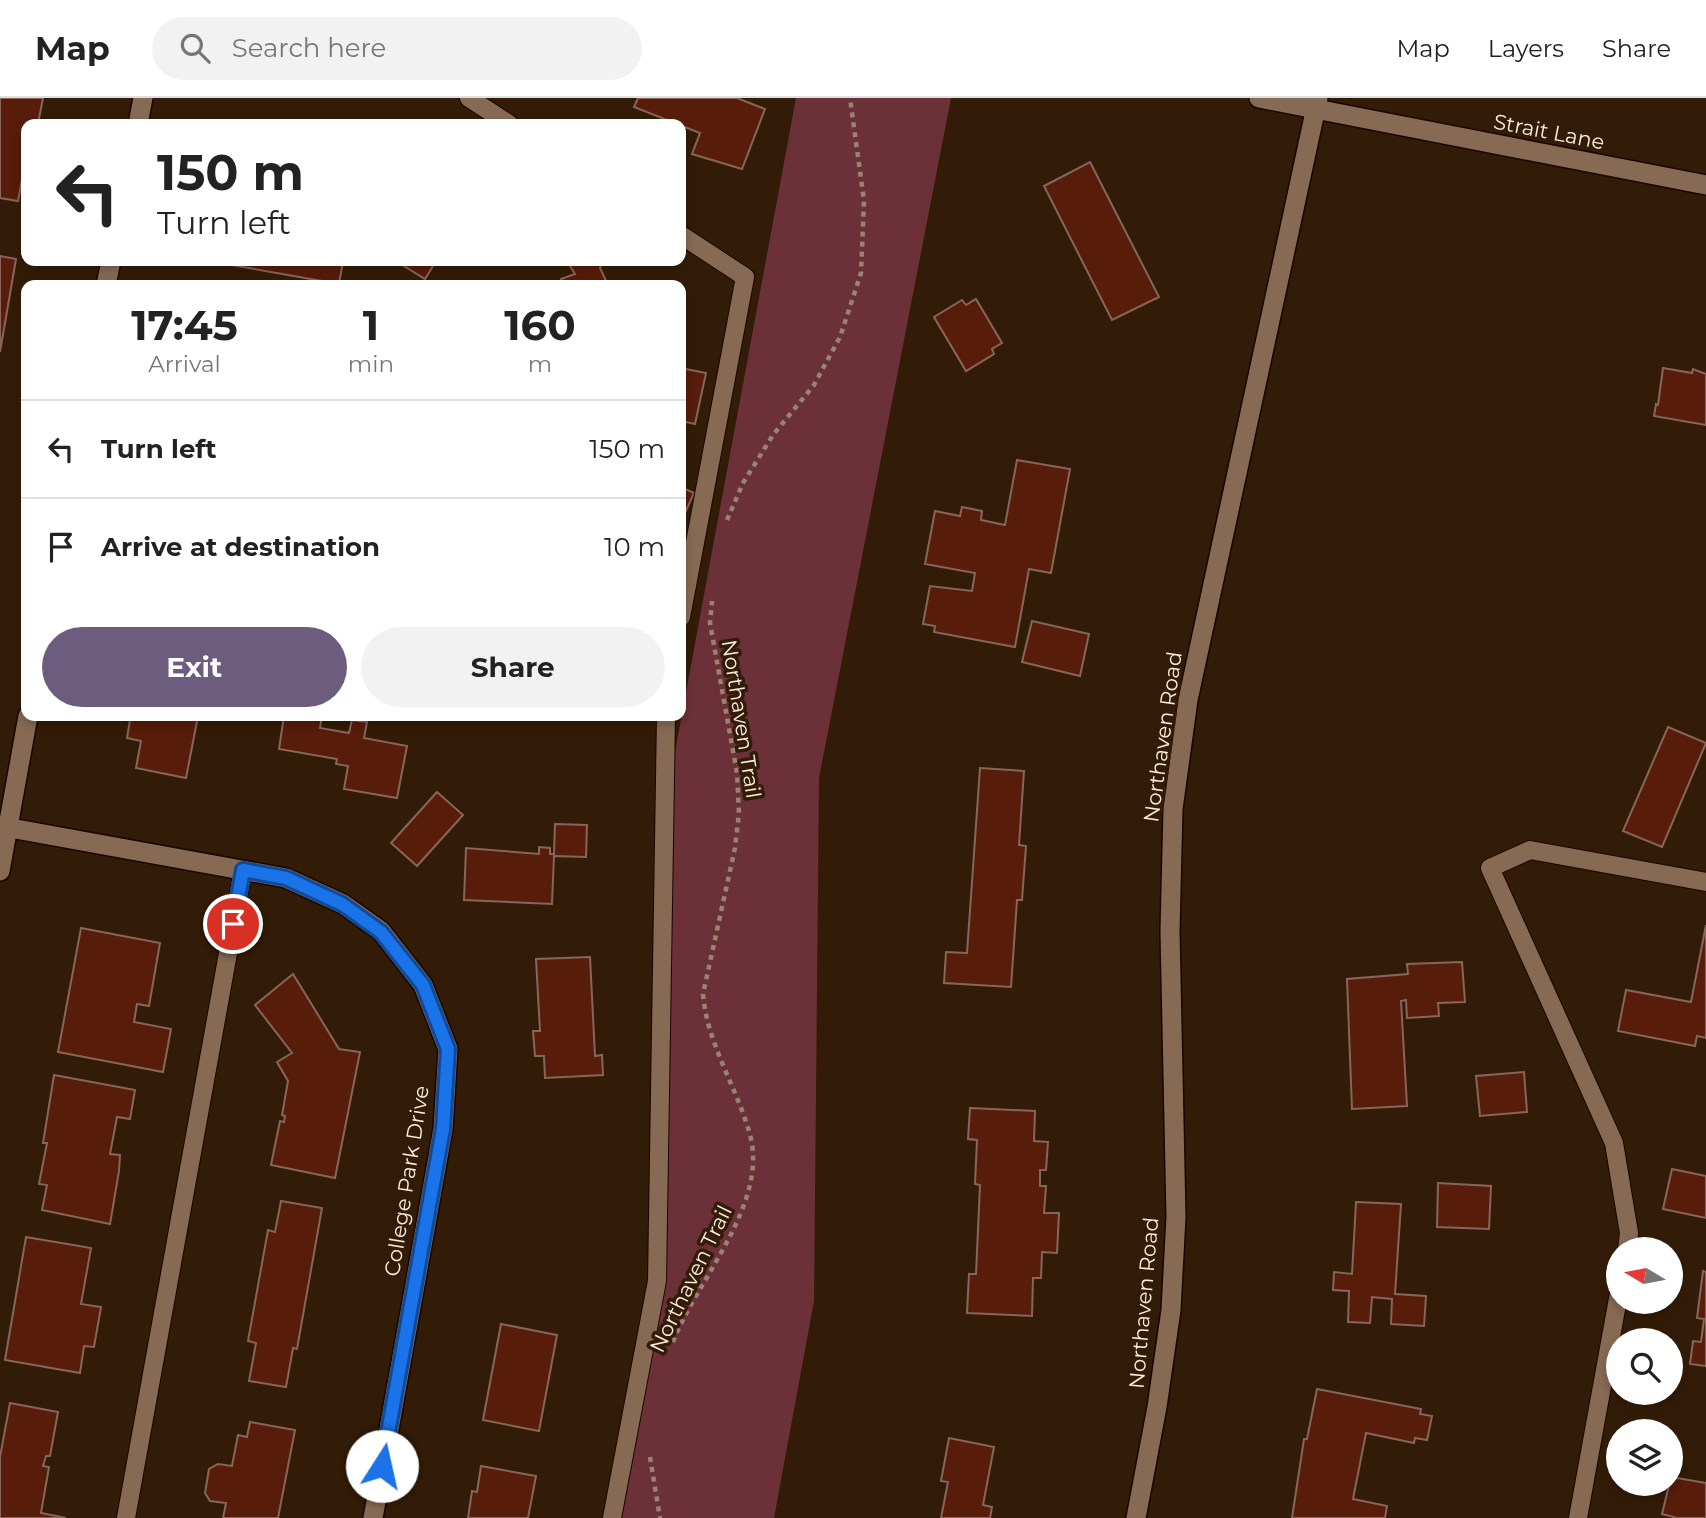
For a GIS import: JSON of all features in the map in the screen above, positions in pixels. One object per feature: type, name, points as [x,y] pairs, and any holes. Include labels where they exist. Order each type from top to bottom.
[{"type":"street","points":[[139,119],[143,98]]},
{"type":"street","name":"Strait Lane","points":[[1259,98],[1317,104],[1706,185]]},
{"type":"street","name":"Northaven Road","points":[[1136,1518],[1157,1407],[1172,1296],[1175,1217],[1170,931],[1173,809],[1188,700],[1317,104]]},
{"type":"street","points":[[0,871],[4,827],[27,721]]},
{"type":"street","name":"College Park Drive","points":[[4,827],[286,878],[342,904],[381,932],[423,985],[448,1049],[443,1129],[373,1518]]},
{"type":"lane","points":[[469,98],[501,119]]},
{"type":"lane","points":[[686,239],[745,277],[686,590]]},
{"type":"lane","points":[[612,1518],[657,1280],[666,721]]},
{"type":"lane","points":[[1629,1237],[1614,1143],[1490,868],[1530,850],[1706,882]]},
{"type":"lane","points":[[126,1518],[243,870]]},
{"type":"lane","points":[[1578,1518],[1615,1314]]},
{"type":"path","points":[[725,524],[743,482],[773,435],[814,384],[840,337],[860,273],[864,201],[850,98]]},
{"type":"path","name":"Northaven Trail","points":[[671,1351],[674,1339],[749,1195],[752,1167],[751,1137],[705,1018],[703,994],[735,848],[739,813],[737,774],[710,624],[713,589]]},
{"type":"path","points":[[652,1445],[652,1469],[660,1518]]},
{"type":"shaded area","points":[[796,98],[951,98],[819,778],[814,1301],[774,1518],[619,1518],[662,1285],[674,757],[681,721],[686,721],[686,692]]},
{"type":"building","points":[[0,98],[43,98],[39,119],[21,119],[21,185],[18,201],[0,198]]},
{"type":"building","points":[[638,98],[737,98],[765,109],[742,169],[692,154],[700,133],[686,127],[686,119],[664,119],[634,107]]},
{"type":"building","points":[[1090,162],[1159,297],[1112,320],[1044,186]]},
{"type":"building","points":[[0,256],[16,259],[0,352]]},
{"type":"building","points":[[237,266],[342,266],[340,280],[316,280]]},
{"type":"building","points":[[404,266],[433,266],[425,279]]},
{"type":"building","points":[[570,266],[601,266],[606,280],[561,279],[575,274]]},
{"type":"building","points":[[976,299],[1002,343],[992,349],[994,354],[966,371],[934,317],[962,300],[966,305]]},
{"type":"building","points":[[1663,368],[1692,373],[1693,369],[1706,374],[1706,425],[1654,416]]},
{"type":"building","points":[[686,369],[706,373],[695,424],[686,422]]},
{"type":"building","points":[[1017,460],[1070,469],[1051,573],[1029,569],[1015,647],[934,632],[935,626],[923,624],[930,586],[972,591],[975,573],[925,564],[935,511],[960,516],[962,507],[982,511],[981,520],[1005,525]]},
{"type":"building","points":[[686,489],[694,493],[686,511]]},
{"type":"building","points":[[1032,621],[1089,634],[1080,676],[1022,662]]},
{"type":"building","points":[[130,721],[197,721],[186,778],[136,768],[141,741],[127,738]]},
{"type":"building","points":[[283,721],[321,721],[320,728],[349,733],[352,721],[367,722],[364,738],[407,746],[397,798],[344,789],[348,766],[336,764],[337,759],[279,749]]},
{"type":"building","points":[[1668,727],[1706,743],[1662,847],[1623,831]]},
{"type":"building","points":[[980,768],[1024,771],[1019,845],[1026,846],[1022,900],[1017,900],[1011,987],[944,983],[946,952],[967,953]]},
{"type":"building","points":[[437,792],[463,815],[417,866],[391,843]]},
{"type":"building","points":[[555,824],[587,825],[586,857],[554,856],[552,904],[464,900],[466,848],[539,854],[539,847],[550,848],[550,854],[554,854]]},
{"type":"building","points":[[1706,925],[1706,1038],[1697,1036],[1695,1046],[1618,1031],[1626,990],[1691,1002]]},
{"type":"building","points":[[81,928],[160,943],[149,1006],[137,1004],[134,1022],[171,1029],[163,1072],[58,1052]]},
{"type":"building","points":[[590,957],[595,1056],[602,1055],[603,1075],[545,1078],[544,1056],[535,1056],[533,1031],[540,1031],[536,959]]},
{"type":"building","points":[[1462,962],[1465,1002],[1438,1003],[1439,1016],[1407,1018],[1406,1000],[1401,1001],[1407,1106],[1352,1109],[1347,979],[1408,974],[1407,964]]},
{"type":"building","points":[[293,974],[339,1049],[360,1052],[335,1178],[271,1165],[280,1121],[284,1122],[285,1116],[282,1115],[288,1081],[277,1062],[292,1053],[255,1005]]},
{"type":"building","points":[[1524,1072],[1527,1112],[1480,1116],[1476,1076]]},
{"type":"building","points":[[54,1075],[135,1090],[130,1119],[117,1117],[110,1154],[120,1155],[110,1224],[42,1210],[47,1185],[39,1184],[47,1143],[43,1143]]},
{"type":"building","points":[[970,1108],[1035,1111],[1034,1141],[1048,1142],[1046,1170],[1040,1170],[1040,1186],[1046,1186],[1044,1213],[1059,1213],[1057,1253],[1042,1252],[1041,1278],[1033,1278],[1032,1316],[967,1313],[969,1274],[976,1274],[980,1185],[975,1184],[977,1140],[968,1139]]},
{"type":"building","points":[[1672,1169],[1706,1176],[1706,1218],[1663,1209]]},
{"type":"building","points":[[1438,1183],[1491,1186],[1489,1229],[1437,1227]]},
{"type":"building","points":[[281,1201],[322,1208],[297,1349],[293,1348],[286,1387],[249,1381],[256,1343],[248,1341],[268,1230],[275,1232]]},
{"type":"building","points":[[1356,1202],[1401,1204],[1395,1294],[1426,1296],[1424,1326],[1391,1324],[1392,1299],[1372,1297],[1370,1323],[1348,1322],[1349,1291],[1333,1290],[1334,1272],[1352,1274]]},
{"type":"building","points":[[26,1237],[91,1248],[81,1304],[101,1307],[94,1347],[84,1346],[80,1373],[5,1360]]},
{"type":"building","points":[[1703,1271],[1706,1272],[1706,1366],[1690,1364],[1693,1341],[1701,1342],[1704,1319],[1697,1318]]},
{"type":"building","points":[[501,1324],[557,1335],[539,1431],[483,1420]]},
{"type":"building","points":[[1317,1389],[1421,1409],[1420,1414],[1432,1416],[1427,1440],[1415,1438],[1414,1443],[1366,1433],[1353,1499],[1387,1506],[1385,1518],[1292,1518],[1304,1439],[1307,1439]]},
{"type":"building","points":[[10,1403],[58,1412],[50,1456],[46,1456],[43,1466],[49,1467],[41,1513],[66,1518],[0,1518],[0,1457]]},
{"type":"building","points":[[250,1422],[295,1430],[278,1518],[223,1518],[226,1503],[210,1501],[205,1493],[209,1469],[218,1464],[232,1466],[238,1435],[247,1437]]},
{"type":"building","points":[[949,1438],[994,1447],[983,1505],[992,1507],[990,1518],[941,1518],[948,1482],[941,1481]]},
{"type":"building","points":[[481,1466],[536,1476],[528,1518],[468,1518],[472,1491],[477,1492]]},
{"type":"building","points":[[1683,1479],[1706,1483],[1706,1518],[1677,1518],[1662,1514],[1666,1496],[1683,1496]]},
{"type":"route","points":[[233,924],[243,870],[286,878],[342,904],[381,932],[423,985],[448,1049],[443,1129],[382,1466]]}]
